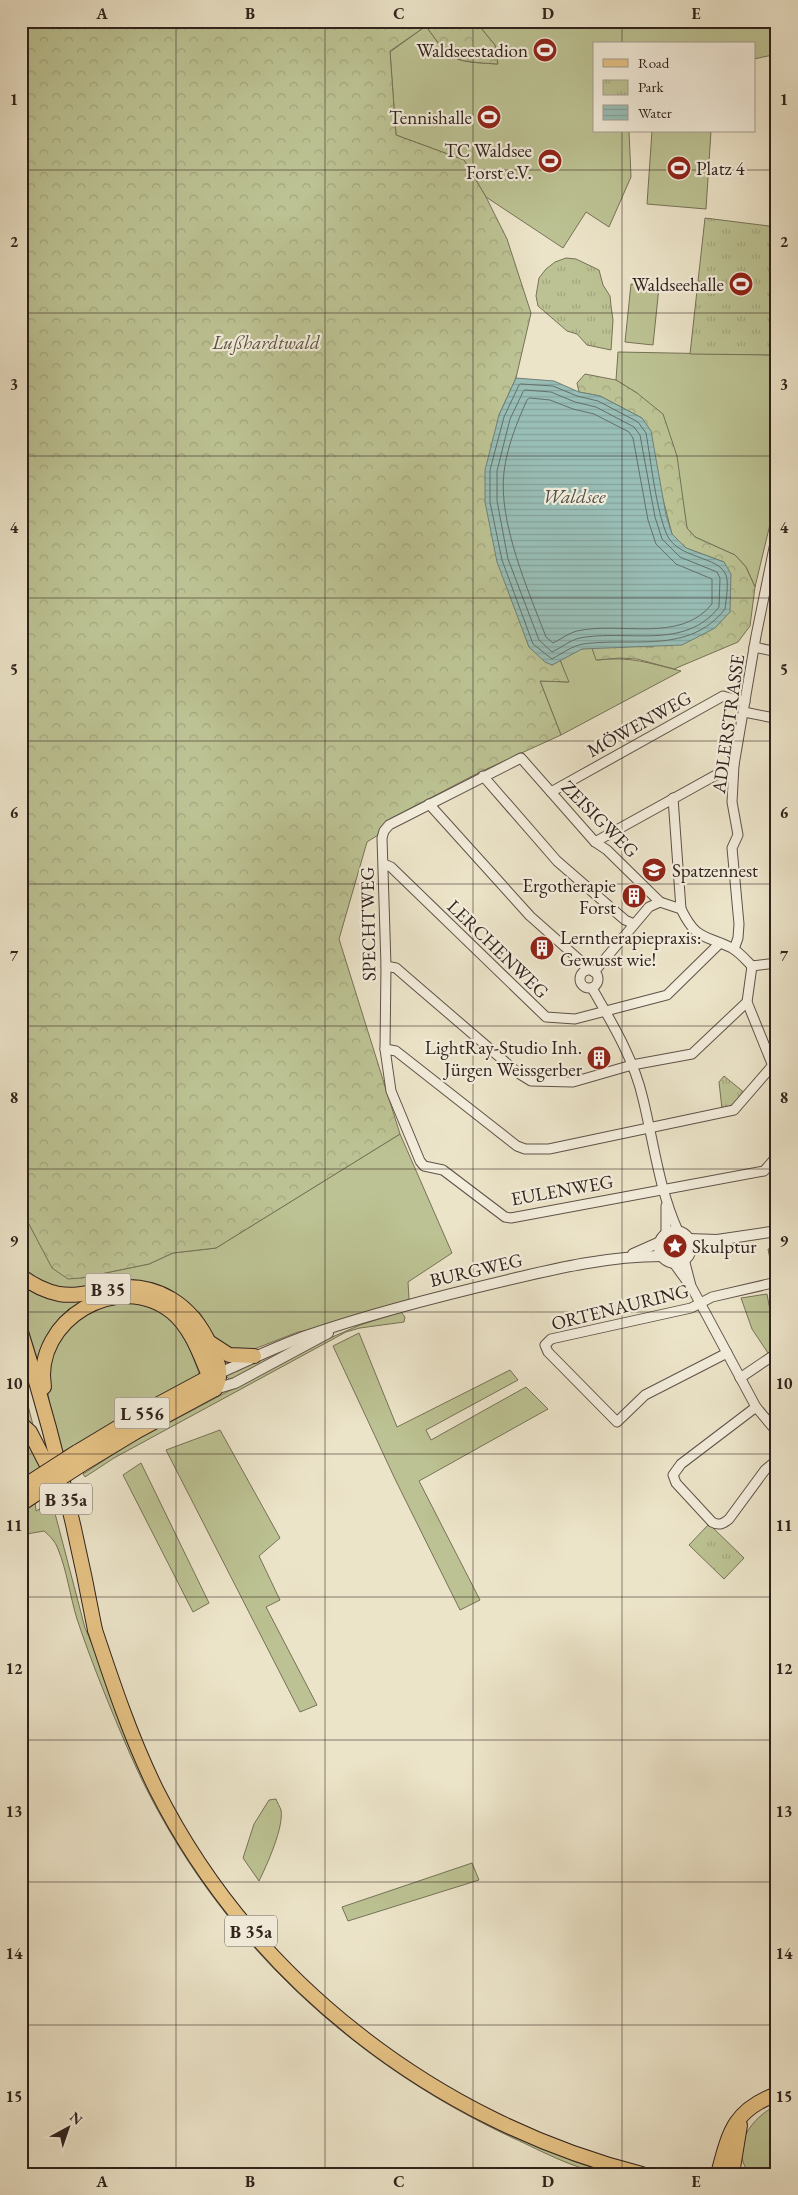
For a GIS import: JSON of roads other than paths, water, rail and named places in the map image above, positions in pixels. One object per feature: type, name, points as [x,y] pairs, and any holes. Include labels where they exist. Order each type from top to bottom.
[{"type":"main road","name":"B 35","points":[[21,1276],[45,1290],[60,1294],[78,1295],[130,1287],[156,1291],[171,1298],[183,1306],[200,1326],[218,1361],[215,1380]]},
{"type":"main road","points":[[46,1416],[43,1365],[50,1342],[64,1322],[74,1314],[105,1300],[125,1297],[138,1298],[153,1302],[173,1313],[184,1325],[215,1380]]},
{"type":"main road","name":"B 35a","points":[[21,1332],[46,1416],[86,1582],[95,1630]]},
{"type":"main road","name":"B 35","points":[[208,1341],[229,1354],[254,1356]]},
{"type":"main road","name":"B 35a","points":[[21,1355],[40,1424],[49,1469],[78,1584],[135,1743],[157,1790],[177,1826],[223,1895],[248,1927],[288,1972],[378,2050],[453,2098],[510,2128],[561,2149],[642,2174]]},
{"type":"main road","name":"L 556","points":[[21,1504],[30,1488],[79,1459],[139,1430],[215,1380]]},
{"type":"main road","points":[[21,1424],[30,1432],[49,1469]]},
{"type":"main road","points":[[718,2174],[730,2132],[735,2122],[762,2100],[777,2094]]},
{"type":"main road","points":[[735,2170],[741,2124],[746,2112]]},
{"type":"street","name":"ADLERSTRASSE","points":[[734,949],[738,938],[739,924],[732,848],[738,835],[732,802],[734,765],[754,647],[777,533]]},
{"type":"street","points":[[754,647],[777,652]]},
{"type":"street","name":"MÖWENWEG","points":[[551,792],[723,696],[744,707],[774,718]]},
{"type":"street","name":"ZEISIGWEG","points":[[521,758],[595,842],[607,850],[660,902],[681,909]]},
{"type":"street","name":"SPECHTWEG","points":[[424,1166],[391,1091],[386,1049],[386,966],[382,838],[384,831],[389,825],[521,758]]},
{"type":"street","points":[[595,842],[734,765]]},
{"type":"street","points":[[483,776],[556,861],[625,920],[634,924]]},
{"type":"street","points":[[673,798],[681,909],[690,927],[706,938],[734,949],[752,966]]},
{"type":"street","points":[[429,804],[530,916],[583,963],[598,979],[596,985],[592,988]]},
{"type":"street","name":"LERCHENWEG","points":[[384,864],[391,867],[546,1016],[575,1019],[667,996],[720,943]]},
{"type":"street","points":[[660,902],[649,907],[590,971],[581,974],[580,980],[582,986],[592,988],[606,1012],[632,1066],[643,1098],[666,1203],[678,1231],[689,1244]]},
{"type":"street","points":[[752,966],[777,963]]},
{"type":"street","points":[[386,966],[396,968],[518,1072],[532,1081],[573,1082],[632,1066],[692,1054],[747,1002]]},
{"type":"street","points":[[752,966],[747,1002],[777,1076]]},
{"type":"street","points":[[386,1049],[396,1051],[517,1146],[525,1149],[549,1149],[734,1110],[773,1065]]},
{"type":"street","name":"EULENWEG","points":[[424,1166],[443,1170],[505,1217],[511,1218],[764,1171],[777,1156]]},
{"type":"street","points":[[666,1203],[662,1256],[673,1262],[691,1286],[756,1408],[777,1432]]},
{"type":"street","name":"BURGWEG","points":[[626,1257],[678,1231]]},
{"type":"street","points":[[689,1244],[777,1231]]},
{"type":"street","points":[[689,1244],[684,1259],[691,1286]]},
{"type":"street","name":"BURGWEG","points":[[215,1380],[254,1356],[306,1336],[408,1304],[528,1275],[626,1257],[662,1256]]},
{"type":"street","points":[[673,1262],[684,1259]]},
{"type":"street","points":[[701,1303],[712,1297],[777,1282]]},
{"type":"street","name":"ORTENAURING","points":[[701,1303],[691,1308],[551,1339],[547,1341],[546,1348],[617,1422],[645,1395],[727,1353]]},
{"type":"street","name":"BURGWEG","points":[[215,1380],[235,1383],[317,1340],[336,1327]]},
{"type":"street","points":[[740,1378],[777,1353]]},
{"type":"street","points":[[756,1408],[681,1464],[673,1475],[676,1483],[712,1522],[717,1525],[723,1524],[729,1519],[765,1470],[777,1460]]},
{"type":"water","name":"Waldsee","points":[[516,378],[554,381],[579,392],[600,396],[642,418],[651,431],[666,515],[672,534],[686,548],[724,562],[731,574],[730,612],[715,628],[682,645],[582,649],[552,665],[545,662],[529,647],[497,562],[485,502],[485,470],[499,415]]},
{"type":"place","name":"Waldseestadion","points":[[545,50]]},
{"type":"place","name":"Tennishalle","points":[[489,117]]},
{"type":"place","name":"TC Waldsee Forst e.V.","points":[[550,161]]},
{"type":"place","name":"Platz 4","points":[[679,168]]},
{"type":"place","name":"Waldseehalle","points":[[741,284]]},
{"type":"place","name":"Spatzennest","points":[[654,870]]},
{"type":"place","name":"Ergotherapie Forst","points":[[634,896]]},
{"type":"place","name":"Lerntherapiepraxis: Gewusst wie!","points":[[542,948]]},
{"type":"place","name":"LightRay-Studio Inh. Jürgen Weissgerber","points":[[599,1058]]},
{"type":"place","name":"Skulptur","points":[[675,1246]]},
{"type":"park label","name":"Lußhardtwald","points":[[266,342]]}]
